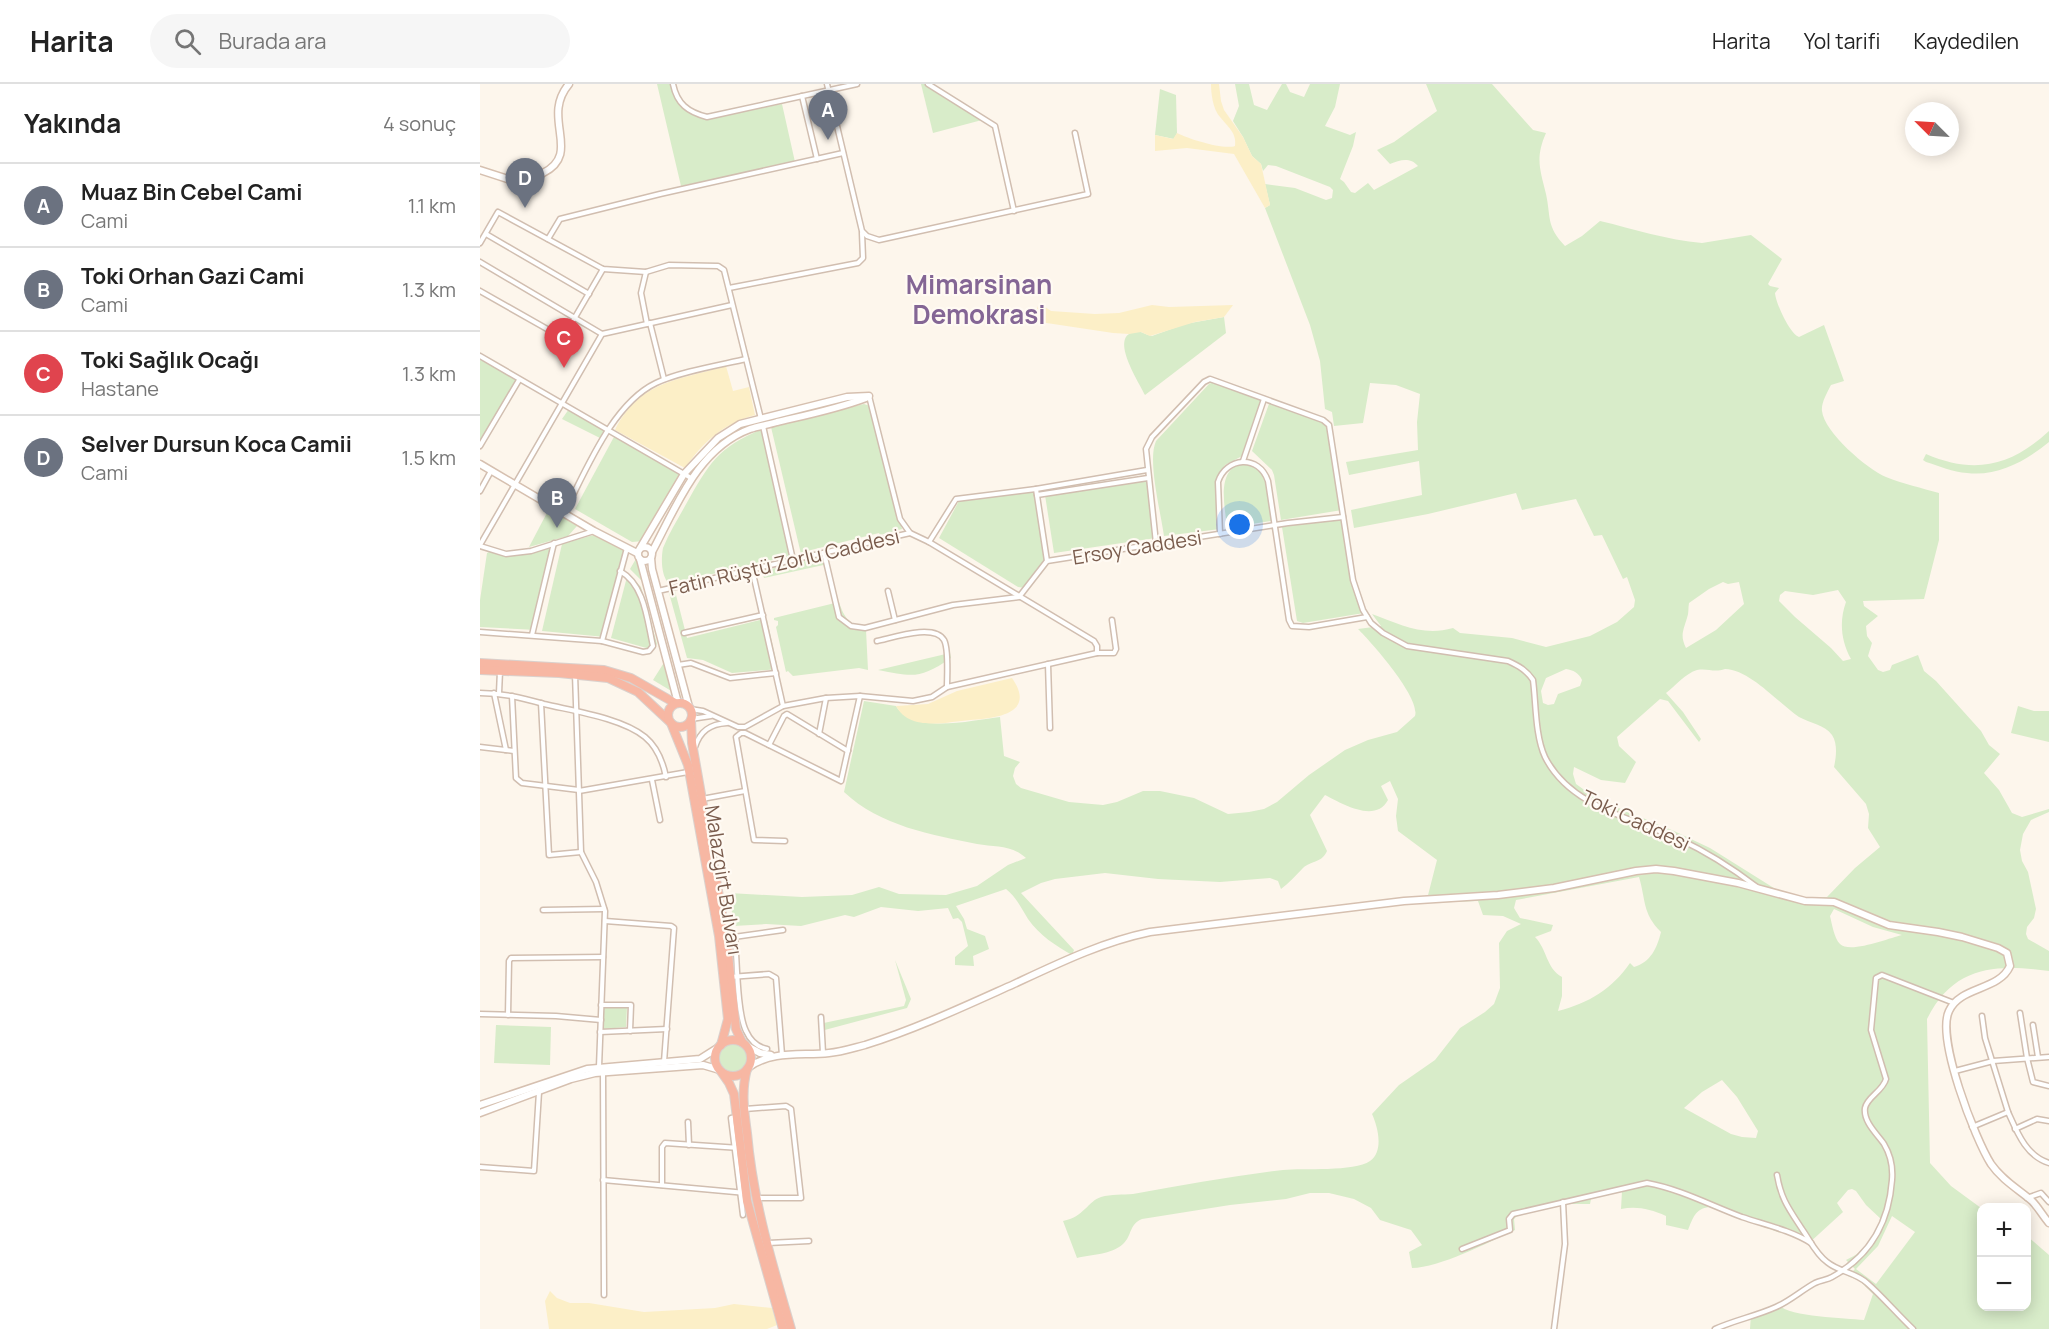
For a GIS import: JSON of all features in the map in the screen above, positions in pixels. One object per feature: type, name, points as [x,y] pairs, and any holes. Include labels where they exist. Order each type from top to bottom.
[{"type":"highway","points":[[480,663],[604,670],[639,682],[689,708],[691,720],[681,727],[670,722],[632,688],[608,678],[575,674],[480,670]]},
{"type":"highway","points":[[670,722],[669,710],[677,703]]},
{"type":"highway","name":"Malazgirt Bulvarı","points":[[691,720],[694,756],[734,976],[736,1029],[744,1044]]},
{"type":"highway","name":"Malazgirt Bulvarı","points":[[670,722],[682,748],[689,772],[719,936],[728,1019],[720,1046]]},
{"type":"highway","points":[[783,1329],[742,1193],[736,1148],[733,1090],[716,1059],[720,1046],[730,1041],[744,1044],[751,1054],[743,1092],[755,1198],[791,1329]]},
{"type":"highway","points":[[721,1071],[734,1076],[743,1074],[748,1068]]},
{"type":"street","points":[[480,170],[520,183],[554,166],[559,160],[562,141],[557,118],[558,106],[561,94],[569,84]]},
{"type":"street","points":[[673,84],[679,102],[694,113],[707,117],[857,84]]},
{"type":"street","points":[[729,288],[858,263],[863,258],[862,231],[827,84]]},
{"type":"street","points":[[928,84],[995,126],[1014,211]]},
{"type":"street","points":[[802,96],[817,159]]},
{"type":"street","points":[[862,231],[867,236],[879,240],[1088,194],[1075,133]]},
{"type":"street","points":[[548,239],[560,219],[843,153]]},
{"type":"street","points":[[480,243],[498,212],[603,269],[646,272],[669,265],[718,266],[724,270],[793,560]]},
{"type":"street","points":[[486,234],[589,294]]},
{"type":"street","points":[[480,262],[602,334],[733,305]]},
{"type":"street","points":[[480,291],[563,338],[603,269]]},
{"type":"street","points":[[646,272],[641,293],[663,379]]},
{"type":"street","points":[[594,531],[531,551],[506,554],[480,546],[602,334]]},
{"type":"street","points":[[481,357],[691,478]]},
{"type":"street","points":[[563,513],[608,430],[637,395],[663,379],[746,359]]},
{"type":"street","points":[[1156,543],[1146,449],[1152,437],[1204,382],[1210,379],[1264,399],[1243,461]]},
{"type":"street","points":[[480,446],[519,380]]},
{"type":"street","points":[[677,703],[639,554],[684,474],[718,438],[740,424],[762,422],[847,397],[869,396],[900,519],[910,533],[1094,640],[1097,653]]},
{"type":"street","name":"Toki Caddesi","points":[[1264,399],[1323,420],[1329,425],[1353,580],[1371,623],[1383,633],[1407,646],[1508,661],[1520,666],[1533,680],[1544,755],[1553,770],[1567,785],[1601,807],[1706,853],[1759,888]]},
{"type":"street","points":[[480,464],[594,531],[639,554],[647,561],[691,478],[732,437],[762,422]]},
{"type":"street","points":[[1220,534],[1219,479],[1228,467],[1243,461],[1257,465],[1266,475],[1289,620],[1292,626],[1309,627],[1367,617]]},
{"type":"street","points":[[929,542],[956,499],[1036,489],[1148,470]]},
{"type":"street","points":[[480,491],[491,471]]},
{"type":"street","points":[[1037,495],[1148,478]]},
{"type":"street","points":[[1036,489],[1047,561]]},
{"type":"street","name":"Ersoy Caddesi","points":[[1019,597],[1047,561],[1343,517]]},
{"type":"street","name":"Fatin Rüştü Zorlu Caddesi","points":[[658,591],[910,533]]},
{"type":"street","points":[[532,634],[554,543]]},
{"type":"street","points":[[639,554],[645,546],[650,548],[658,591],[689,708],[698,709],[741,727],[783,706],[826,698],[860,696],[913,701],[932,697],[947,687],[1097,653],[1113,653],[1116,650],[1112,620]]},
{"type":"street","points":[[602,641],[627,548]]},
{"type":"street","points":[[824,553],[839,617],[851,626],[862,628],[953,605],[1019,597]]},
{"type":"street","points":[[752,569],[783,706]]},
{"type":"street","points":[[480,632],[532,634],[602,641],[643,652],[650,651],[652,646],[646,614],[637,586],[629,576],[620,571]]},
{"type":"street","points":[[888,591],[896,620]]},
{"type":"street","points":[[684,633],[763,615]]},
{"type":"street","points":[[877,641],[928,631],[939,635],[945,645],[947,687]]},
{"type":"street","points":[[678,665],[691,663],[730,678],[776,673]]},
{"type":"street","points":[[1048,664],[1050,728]]},
{"type":"street","points":[[500,671],[497,693],[506,750]]},
{"type":"street","points":[[575,674],[581,852],[598,887],[605,921],[600,1032],[604,1294]]},
{"type":"street","points":[[480,693],[512,696],[576,711],[630,728],[643,735],[657,752],[666,777]]},
{"type":"street","points":[[512,696],[515,775],[522,783],[579,790],[652,780],[689,772]]},
{"type":"street","points":[[784,841],[754,840],[735,738],[741,733],[746,733],[841,781],[860,696]]},
{"type":"street","points":[[819,734],[826,698]]},
{"type":"street","points":[[542,704],[549,855],[581,852]]},
{"type":"street","points":[[770,745],[786,714],[848,751]]},
{"type":"street","points":[[691,720],[703,716],[715,716]]},
{"type":"street","points":[[694,756],[695,745],[704,730],[715,724],[729,723]]},
{"type":"street","points":[[741,727],[741,733]]},
{"type":"street","points":[[480,747],[514,751]]},
{"type":"street","points":[[652,780],[660,820]]},
{"type":"street","points":[[702,800],[745,791]]},
{"type":"street","points":[[748,1068],[760,1060],[775,1056],[846,1050],[883,1039],[982,998],[1085,951],[1126,937],[1150,932],[1404,901],[1498,896],[1656,869],[1674,870],[1759,888],[1787,898],[1834,902],[1889,926],[1962,937],[2007,953],[2010,966],[2004,976],[1974,991],[1954,1004],[1947,1013],[1945,1023],[1947,1038],[1972,1127],[1991,1163],[2001,1176],[2027,1198],[2049,1223]]},
{"type":"street","points":[[543,910],[604,909]]},
{"type":"street","points":[[605,921],[674,928],[664,1062]]},
{"type":"street","points":[[726,938],[783,930]]},
{"type":"street","points":[[735,937],[734,976],[745,1029],[754,1043],[767,1048]]},
{"type":"street","points":[[508,1015],[511,957],[603,957]]},
{"type":"street","points":[[734,976],[769,974],[777,979],[783,1055]]},
{"type":"street","points":[[1715,1329],[1779,1306],[1816,1283],[1841,1271],[1858,1259],[1873,1243],[1881,1229],[1892,1179],[1891,1161],[1884,1145],[1873,1132],[1865,1112],[1866,1105],[1884,1086],[1886,1079],[1871,1030],[1876,978],[1882,975],[1954,1004]]},
{"type":"street","points":[[601,1005],[631,1005],[630,1031]]},
{"type":"street","points":[[2020,1013],[2033,1082],[2049,1086]]},
{"type":"street","points":[[480,1014],[601,1020]]},
{"type":"street","points":[[1982,1016],[1985,1038],[2008,1112],[2019,1139],[2041,1160],[2049,1163]]},
{"type":"street","points":[[821,1017],[823,1053]]},
{"type":"street","points":[[2033,1025],[2038,1057]]},
{"type":"street","points":[[600,1032],[667,1029]]},
{"type":"street","points":[[744,1044],[760,1053],[775,1056]]},
{"type":"street","points":[[480,1105],[572,1073],[700,1059],[720,1046]]},
{"type":"street","points":[[1955,1071],[1993,1061],[2049,1057]]},
{"type":"street","points":[[480,1113],[601,1069],[703,1065],[721,1071]]},
{"type":"street","points":[[480,1167],[534,1171],[539,1091]]},
{"type":"street","points":[[744,1109],[786,1106],[791,1110],[801,1198],[755,1198]]},
{"type":"street","points":[[1972,1127],[2008,1112]]},
{"type":"street","points":[[2015,1129],[2037,1119],[2049,1122]]},
{"type":"street","points":[[688,1122],[689,1145]]},
{"type":"street","points":[[662,1185],[663,1144],[736,1148]]},
{"type":"street","points":[[1777,1175],[1779,1192],[1786,1207],[1816,1252],[1827,1263],[1866,1282],[1913,1329]]},
{"type":"street","points":[[603,1180],[742,1193],[743,1215]]},
{"type":"street","points":[[1462,1249],[1510,1230],[1509,1219],[1513,1214],[1647,1183],[1669,1187],[1740,1216],[1785,1230],[1811,1243]]},
{"type":"street","points":[[2027,1198],[2041,1193],[2049,1202]]},
{"type":"street","points":[[1554,1329],[1565,1244],[1563,1202]]},
{"type":"street","points":[[767,1244],[809,1241]]},
{"type":"green space","points":[[657,84],[671,84],[683,106],[692,114],[704,119],[782,104],[795,162],[681,186]]},
{"type":"green space","points":[[921,84],[924,84],[982,120],[933,133]]},
{"type":"green space","points":[[1235,84],[1249,84],[1254,105],[1267,110],[1282,84],[1286,84],[1290,92],[1304,97],[1310,84],[1340,84],[1335,107],[1325,126],[1350,135],[1356,132],[1340,179],[1351,192],[1355,193],[1368,183],[1374,190],[1418,166],[1408,160],[1390,164],[1377,150],[1394,142],[1437,111],[1426,84],[1492,84],[1533,130],[1546,133],[1541,150],[1540,170],[1550,221],[1555,233],[1565,246],[1600,221],[1689,242],[1702,243],[1751,235],[1782,259],[1768,284],[1779,288],[1775,293],[1784,318],[1795,335],[1799,337],[1824,325],[1844,381],[1831,385],[1823,401],[1822,411],[1830,429],[1848,449],[1878,473],[1899,482],[1939,493],[1939,540],[1924,599],[1863,601],[1864,606],[1878,616],[1866,626],[1867,636],[1872,643],[1868,656],[1878,670],[1883,672],[1890,670],[1892,665],[1918,655],[1924,671],[1936,681],[1981,731],[1989,745],[2000,754],[1984,773],[1999,790],[2012,813],[2022,817],[2049,809],[2049,812],[2031,820],[2023,834],[2020,850],[2022,861],[2028,872],[2036,909],[2026,934],[2028,939],[2049,951],[2049,971],[2011,968],[1978,972],[1963,978],[1950,988],[1938,1001],[1927,1019],[1930,1163],[1951,1186],[1977,1205],[1977,1311],[2031,1311],[2031,1239],[2049,1255],[2049,1329],[1750,1329],[1751,1314],[1778,1305],[1794,1312],[1864,1320],[1873,1294],[1860,1281],[1848,1276],[1855,1269],[1846,1260],[1868,1244],[1882,1220],[1852,1189],[1848,1190],[1837,1203],[1843,1212],[1808,1244],[1785,1232],[1781,1233],[1709,1207],[1698,1212],[1688,1230],[1666,1225],[1666,1216],[1638,1208],[1621,1209],[1622,1191],[1591,1199],[1590,1204],[1569,1204],[1518,1215],[1514,1219],[1515,1230],[1450,1259],[1412,1268],[1409,1252],[1422,1245],[1411,1230],[1380,1220],[1371,1208],[1354,1199],[1329,1193],[1310,1193],[1286,1199],[1142,1219],[1135,1224],[1126,1241],[1118,1248],[1077,1258],[1063,1221],[1081,1213],[1101,1197],[1283,1170],[1352,1167],[1370,1161],[1377,1151],[1379,1139],[1372,1114],[1399,1085],[1435,1060],[1460,1028],[1494,1004],[1500,988],[1499,943],[1507,931],[1521,924],[1503,916],[1483,915],[1478,901],[1426,903],[1437,860],[1398,831],[1396,816],[1398,799],[1390,781],[1381,786],[1388,800],[1382,807],[1375,810],[1358,810],[1325,795],[1310,815],[1327,851],[1320,860],[1306,865],[1281,889],[1278,881],[1270,878],[1220,882],[1158,879],[1105,873],[1055,879],[1021,893],[1074,950],[1072,955],[1037,930],[1006,889],[956,906],[967,929],[985,936],[989,949],[973,956],[974,966],[955,965],[955,957],[968,946],[962,922],[958,918],[953,919],[948,908],[918,911],[881,907],[854,917],[845,915],[801,926],[766,924],[734,926],[729,893],[802,897],[852,895],[879,887],[899,894],[946,895],[977,886],[1008,865],[1026,858],[1009,849],[925,833],[890,821],[858,804],[844,792],[864,701],[896,706],[904,715],[929,723],[944,724],[1000,717],[1004,756],[1020,762],[1013,776],[1016,784],[1021,788],[1069,802],[1103,805],[1143,791],[1160,791],[1194,798],[1228,814],[1249,812],[1264,809],[1277,802],[1309,775],[1345,750],[1368,740],[1397,732],[1415,716],[1411,697],[1403,684],[1358,629],[1381,626],[1372,614],[1422,630],[1453,628],[1460,633],[1512,638],[1546,647],[1590,636],[1617,622],[1634,607],[1635,600],[1627,577],[1623,579],[1602,535],[1594,536],[1576,499],[1522,510],[1516,493],[1428,514],[1354,528],[1351,510],[1422,495],[1419,461],[1349,475],[1346,462],[1418,450],[1417,422],[1420,394],[1396,385],[1370,383],[1363,423],[1334,426],[1332,412],[1325,409],[1320,361],[1310,325],[1265,208],[1270,205],[1265,184],[1295,188],[1326,200],[1332,198],[1333,190],[1276,166],[1268,165],[1263,171],[1261,164],[1252,156],[1233,121],[1239,106]],"holes":[[[1723,582],[1728,584],[1739,582],[1744,604],[1716,630],[1686,648],[1683,633],[1689,603]],[[1838,590],[1846,602],[1842,616],[1842,631],[1851,659],[1843,661],[1779,601],[1780,595],[1785,591],[1813,595]],[[1566,669],[1576,672],[1582,680],[1580,686],[1558,694],[1554,704],[1548,705],[1543,703],[1541,691],[1546,678]],[[1697,670],[1735,671],[1755,681],[1799,717],[1829,732],[1836,747],[1834,767],[1866,804],[1869,814],[1868,828],[1880,847],[1855,868],[1827,897],[1800,897],[1777,890],[1710,848],[1597,799],[1576,784],[1573,774],[1574,767],[1601,780],[1625,783],[1636,762],[1619,746],[1617,737],[1660,699],[1668,701],[1699,742],[1701,739],[1683,712],[1666,693]],[[1639,877],[1645,906],[1661,932],[1655,949],[1645,962],[1634,967],[1630,963],[1616,980],[1599,994],[1580,1004],[1558,1011],[1562,996],[1562,977],[1553,969],[1535,937],[1551,931],[1553,925],[1520,918],[1514,908],[1516,900]],[[1834,909],[1873,927],[1902,935],[1861,946],[1845,947],[1836,938],[1830,916]],[[1722,1080],[1737,1097],[1758,1131],[1756,1138],[1731,1134],[1684,1108],[1702,1092]],[[1892,1216],[1915,1232],[1876,1284],[1856,1269],[1878,1246]]]},
{"type":"green space","points":[[1160,89],[1176,95],[1177,133],[1174,139],[1155,135]]},
{"type":"green space","points":[[1224,317],[1226,333],[1145,395],[1132,371],[1125,351],[1124,342],[1127,336],[1134,332],[1141,332],[1152,336],[1185,324]]},
{"type":"green space","points":[[480,360],[516,382],[483,440],[480,439]]},
{"type":"green space","points":[[1213,382],[1264,398],[1246,454],[1225,465],[1219,479],[1220,529],[1164,536],[1154,474],[1156,441]]},
{"type":"green space","points":[[1270,401],[1327,422],[1342,510],[1281,520],[1272,470],[1252,451]]},
{"type":"green space","points":[[864,404],[873,407],[902,529],[801,554],[771,427]]},
{"type":"green space","points":[[569,409],[609,431],[604,440],[562,419]]},
{"type":"green space","points":[[763,429],[794,555],[669,584],[662,567],[663,548],[701,479],[724,450]]},
{"type":"green space","points":[[2049,431],[2049,442],[2040,449],[2011,466],[1989,473],[1967,473],[1923,460],[1926,454],[1961,464],[1992,464],[2021,452]]},
{"type":"green space","points":[[615,435],[685,474],[644,541],[632,542],[575,509]]},
{"type":"green space","points":[[1245,463],[1253,464],[1266,473],[1276,520],[1227,528],[1224,499],[1226,480],[1229,472]]},
{"type":"green space","points":[[1148,479],[1156,538],[1054,553],[1045,495]]},
{"type":"green space","points":[[1036,489],[1047,556],[1025,588],[1018,587],[939,538],[960,499]]},
{"type":"green space","points":[[549,509],[577,526],[568,536],[529,547]]},
{"type":"green space","points":[[1343,518],[1352,577],[1364,613],[1303,623],[1297,621],[1282,527]]},
{"type":"green space","points":[[597,534],[626,552],[605,637],[542,631],[562,544]]},
{"type":"green space","points":[[555,546],[536,630],[480,627],[480,600],[487,553],[491,551],[516,554]]},
{"type":"green space","points":[[826,556],[828,564],[764,578],[762,571]]},
{"type":"green space","points":[[637,557],[648,576],[678,687],[673,692],[653,680],[665,661],[643,582],[630,569]]},
{"type":"green space","points":[[628,573],[641,587],[657,644],[650,649],[611,638]]},
{"type":"green space","points":[[675,591],[687,638],[767,620],[778,669],[732,673],[703,660],[687,658],[669,593]]},
{"type":"green space","points":[[839,602],[848,620],[866,630],[868,670],[859,668],[793,676],[788,671],[786,672],[776,627],[778,621],[774,618]]},
{"type":"green space","points":[[950,653],[951,658],[924,673],[909,675],[878,670]]},
{"type":"green space","points":[[2018,706],[2034,711],[2049,711],[2049,742],[2011,733]]},
{"type":"green space","points":[[895,960],[911,999],[907,1008],[821,1031],[819,1024],[904,1006],[906,1000]]},
{"type":"green space","points":[[603,1007],[627,1007],[626,1027],[603,1029]]},
{"type":"green space","points":[[496,1025],[551,1027],[550,1065],[494,1063]]},
{"type":"green space","points":[[733,1043],[739,1044],[747,1052],[747,1064],[739,1072],[733,1073],[727,1072],[719,1064],[718,1058],[719,1052],[727,1044]]},
{"type":"sand","points":[[1211,84],[1219,84],[1224,110],[1243,137],[1252,156],[1261,164],[1270,205],[1265,208],[1234,154],[1187,148],[1155,151],[1155,135],[1173,139],[1177,133],[1197,141],[1235,146],[1233,134],[1216,110]]},
{"type":"sand","points":[[1039,303],[1051,311],[1095,314],[1119,313],[1152,305],[1169,307],[1233,305],[1224,317],[1195,322],[1150,336],[1141,332],[1113,333],[1040,322],[1036,312]]},
{"type":"sand","points":[[726,366],[733,391],[749,387],[755,415],[733,423],[715,435],[685,468],[615,430],[625,413],[649,391],[677,379]]},
{"type":"sand","points":[[1012,678],[1020,699],[1017,707],[1010,712],[991,718],[930,724],[910,719],[896,706],[928,704],[957,691]]},
{"type":"sand","points":[[550,1291],[557,1298],[570,1303],[589,1303],[644,1312],[715,1308],[734,1304],[772,1308],[777,1325],[767,1329],[549,1329],[545,1301]]},
{"type":"place","name":"Muaz Bin Cebel Cami","points":[[828,140]]},
{"type":"place","name":"Selver Dursun Koca Camii","points":[[525,208]]},
{"type":"place","name":"Toki Sağlık Ocağı","points":[[564,368]]},
{"type":"place","name":"Toki Orhan Gazi Cami","points":[[557,528]]},
{"type":"district","name":"Mimarsinan Demokrasi","points":[[979,299]]}]
